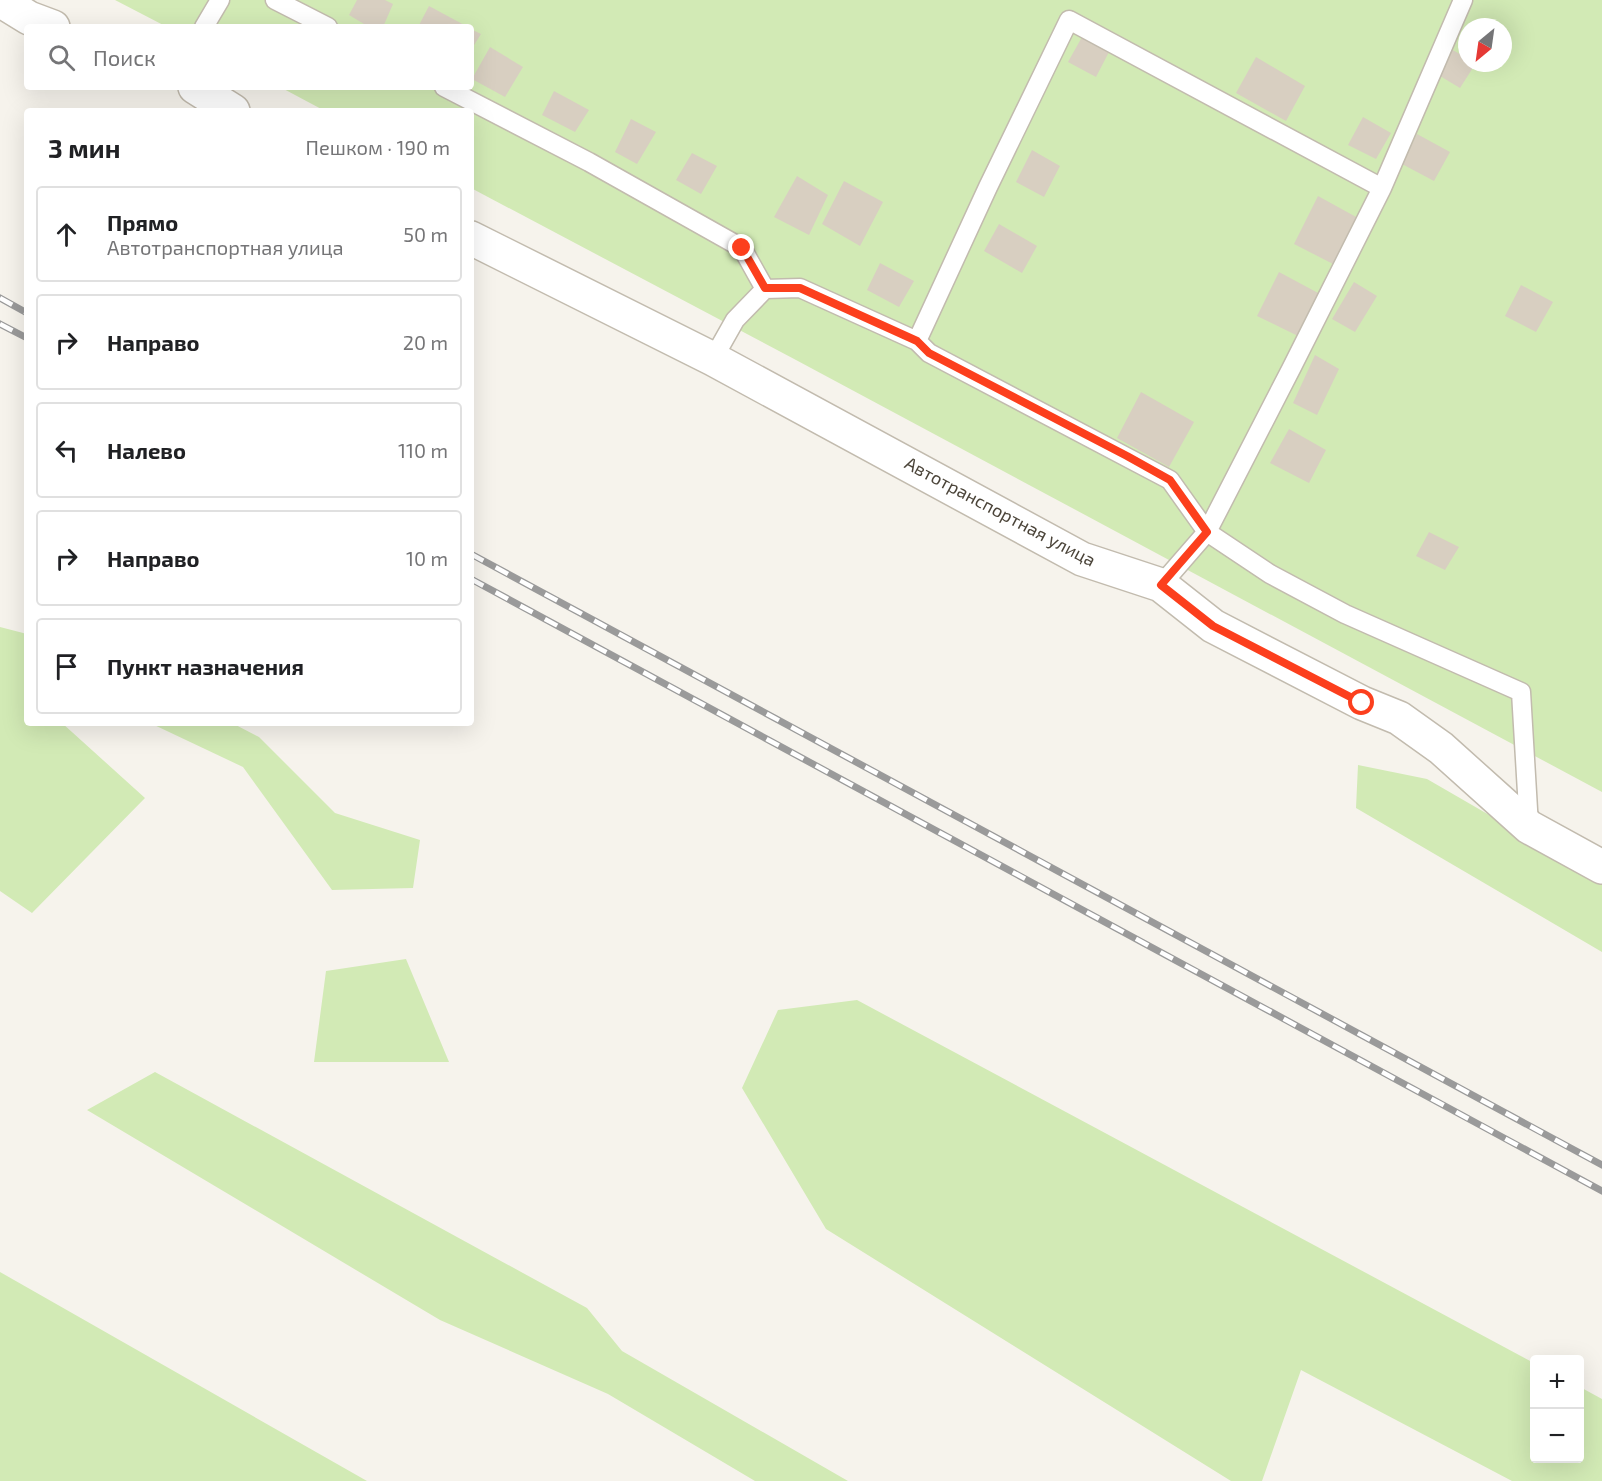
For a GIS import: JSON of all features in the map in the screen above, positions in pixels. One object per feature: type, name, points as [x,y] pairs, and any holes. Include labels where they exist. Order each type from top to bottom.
[{"type":"street","points":[[0,0],[29,18],[45,24]]},
{"type":"street","points":[[200,90],[228,108]]},
{"type":"street","name":"Автотранспортная улица","points":[[474,240],[713,359],[1082,559],[1161,585],[1213,626],[1362,703],[1399,718],[1441,748],[1529,826],[1602,867]]},
{"type":"lane","points":[[206,24],[220,0]]},
{"type":"lane","points":[[275,0],[322,24]]},
{"type":"lane","points":[[1161,585],[1207,532],[1382,188],[1463,0]]},
{"type":"lane","points":[[917,341],[988,187],[1070,20],[1382,188]]},
{"type":"lane","points":[[450,90],[589,162],[742,248],[765,288]]},
{"type":"lane","points":[[713,359],[735,320],[765,288],[800,288],[917,341],[929,353],[1170,480],[1207,532],[1270,574],[1345,614],[1521,692],[1529,826]]},
{"type":"green space","points":[[115,0],[1602,0],[1602,792],[474,190],[474,108],[319,108],[286,90],[474,90],[474,24],[161,24]]},
{"type":"green space","points":[[0,627],[24,633],[24,726],[65,726],[145,798],[32,913],[0,891]]},
{"type":"green space","points":[[156,726],[238,726],[259,737],[335,813],[420,840],[413,888],[332,890],[243,767]]},
{"type":"green space","points":[[1358,765],[1427,779],[1602,880],[1602,952],[1356,808]]},
{"type":"green space","points":[[406,959],[449,1062],[314,1062],[326,971]]},
{"type":"green space","points":[[857,1000],[1530,1361],[1530,1463],[1584,1463],[1584,1389],[1602,1399],[1602,1481],[1512,1481],[1301,1370],[1262,1481],[1231,1481],[826,1229],[742,1088],[778,1010]]},
{"type":"green space","points":[[155,1072],[587,1308],[622,1351],[848,1481],[755,1481],[608,1394],[440,1320],[87,1110]]},
{"type":"green space","points":[[0,1272],[367,1481],[0,1481]]},
{"type":"building","points":[[357,0],[385,0],[393,4],[384,24],[364,24],[349,15]]},
{"type":"building","points":[[429,6],[462,24],[420,24]]},
{"type":"building","points":[[474,30],[481,34],[474,45]]},
{"type":"building","points":[[1082,37],[1109,52],[1096,77],[1068,62]]},
{"type":"building","points":[[490,47],[523,67],[505,97],[474,80],[474,75]]},
{"type":"building","points":[[1449,48],[1458,53],[1458,72],[1470,72],[1460,88],[1435,73]]},
{"type":"building","points":[[1256,57],[1305,86],[1286,121],[1236,93]]},
{"type":"building","points":[[554,91],[589,110],[575,132],[542,115]]},
{"type":"building","points":[[1363,117],[1391,133],[1376,159],[1348,145]]},
{"type":"building","points":[[631,119],[656,132],[637,164],[615,152]]},
{"type":"building","points":[[1417,134],[1450,152],[1434,181],[1402,164]]},
{"type":"building","points":[[1032,150],[1060,166],[1044,197],[1016,182]]},
{"type":"building","points":[[692,153],[717,166],[701,194],[676,180]]},
{"type":"building","points":[[797,176],[828,195],[809,235],[774,217]]},
{"type":"building","points":[[844,181],[883,202],[860,246],[822,224]]},
{"type":"building","points":[[1318,196],[1358,218],[1335,265],[1294,244]]},
{"type":"building","points":[[999,224],[1037,246],[1022,273],[984,251]]},
{"type":"building","points":[[880,263],[914,281],[899,307],[867,290]]},
{"type":"building","points":[[1279,272],[1320,294],[1298,336],[1257,316]]},
{"type":"building","points":[[1354,282],[1377,296],[1355,332],[1332,319]]},
{"type":"building","points":[[1521,285],[1553,302],[1536,332],[1505,316]]},
{"type":"building","points":[[1315,355],[1339,369],[1317,415],[1293,403]]},
{"type":"building","points":[[1141,392],[1194,422],[1169,467],[1117,438]]},
{"type":"building","points":[[1289,429],[1326,450],[1309,483],[1270,463]]},
{"type":"building","points":[[1429,532],[1459,547],[1445,570],[1416,556]]},
{"type":"railway","points":[[0,298],[24,311]]},
{"type":"railway","points":[[0,324],[24,336]]},
{"type":"railway","points":[[474,556],[1602,1165]]},
{"type":"railway","points":[[474,581],[1602,1191]]},
{"type":"route","points":[[742,248],[765,288],[800,288],[917,341],[929,353],[1170,480],[1207,532],[1161,585],[1213,626],[1362,703]]}]
